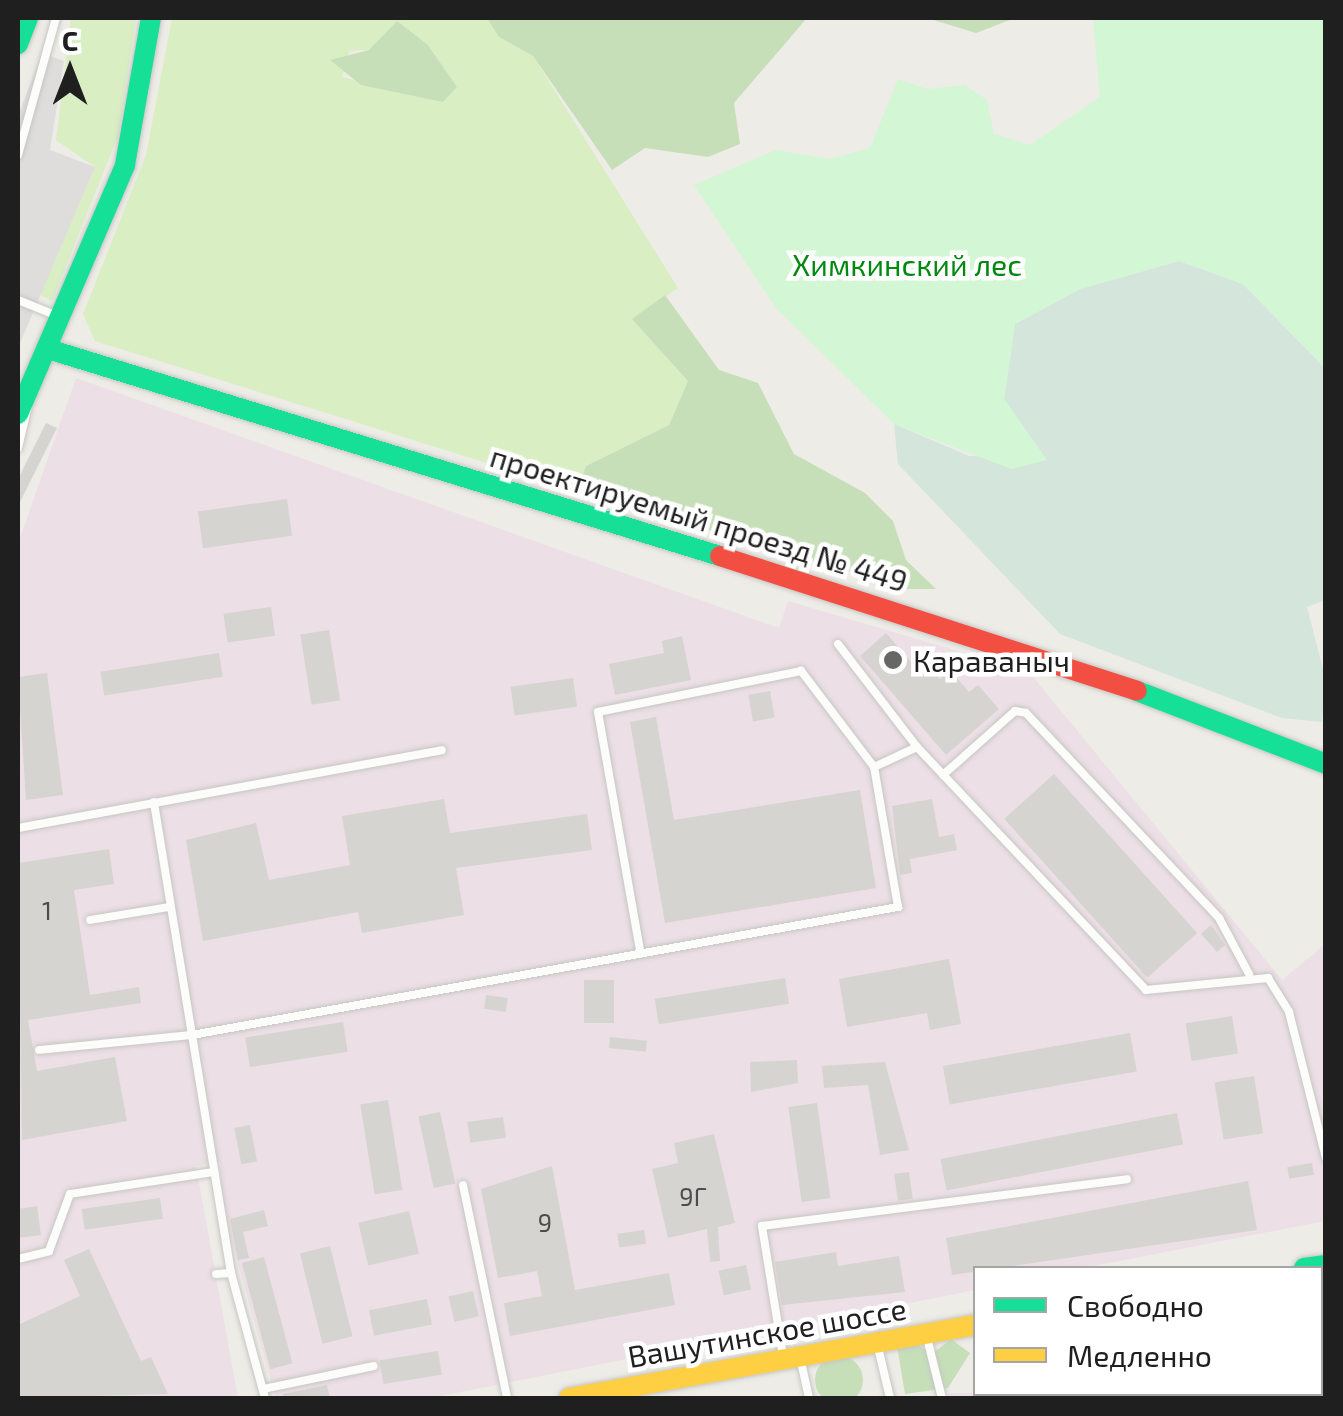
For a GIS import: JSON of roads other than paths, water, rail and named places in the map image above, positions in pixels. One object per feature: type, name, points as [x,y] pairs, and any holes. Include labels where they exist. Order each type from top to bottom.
[{"type":"main road","points":[[18,44],[28,18]]},
{"type":"main road","points":[[18,414],[126,164],[151,18]]},
{"type":"main road","name":"проектируемый проезд № 449","points":[[48,349],[1057,660],[1326,764]]},
{"type":"main road","name":"Вашутинское шоссе","points":[[569,1398],[973,1326]]},
{"type":"lane","points":[[18,155],[56,18]]},
{"type":"lane","points":[[18,300],[62,318]]},
{"type":"lane","points":[[18,448],[33,414],[27,394]]},
{"type":"lane","points":[[838,644],[917,747],[1146,990],[1250,974],[1268,978],[1289,1012],[1326,1158]]},
{"type":"lane","points":[[39,1050],[192,1035],[640,950],[898,907],[874,768],[801,671],[598,712],[640,950]]},
{"type":"lane","points":[[943,775],[1015,711],[1026,713],[1219,918],[1250,974]]},
{"type":"lane","points":[[874,768],[917,747]]},
{"type":"lane","points":[[18,828],[442,750]]},
{"type":"lane","points":[[154,802],[232,1273],[264,1394],[374,1366]]},
{"type":"lane","points":[[90,920],[169,908]]},
{"type":"lane","points":[[18,1259],[48,1250],[70,1194],[214,1172]]},
{"type":"lane","points":[[809,1398],[792,1359],[762,1226],[1127,1179]]},
{"type":"lane","points":[[463,1186],[507,1398]]},
{"type":"lane","points":[[216,1274],[232,1273]]},
{"type":"lane","points":[[926,1334],[942,1398]]},
{"type":"lane","points":[[876,1343],[890,1398]]},
{"type":"place","name":"Караваныч","points":[[893,660]]},
{"type":"park label","name":"Химкинский лес","points":[[907,264]]}]
